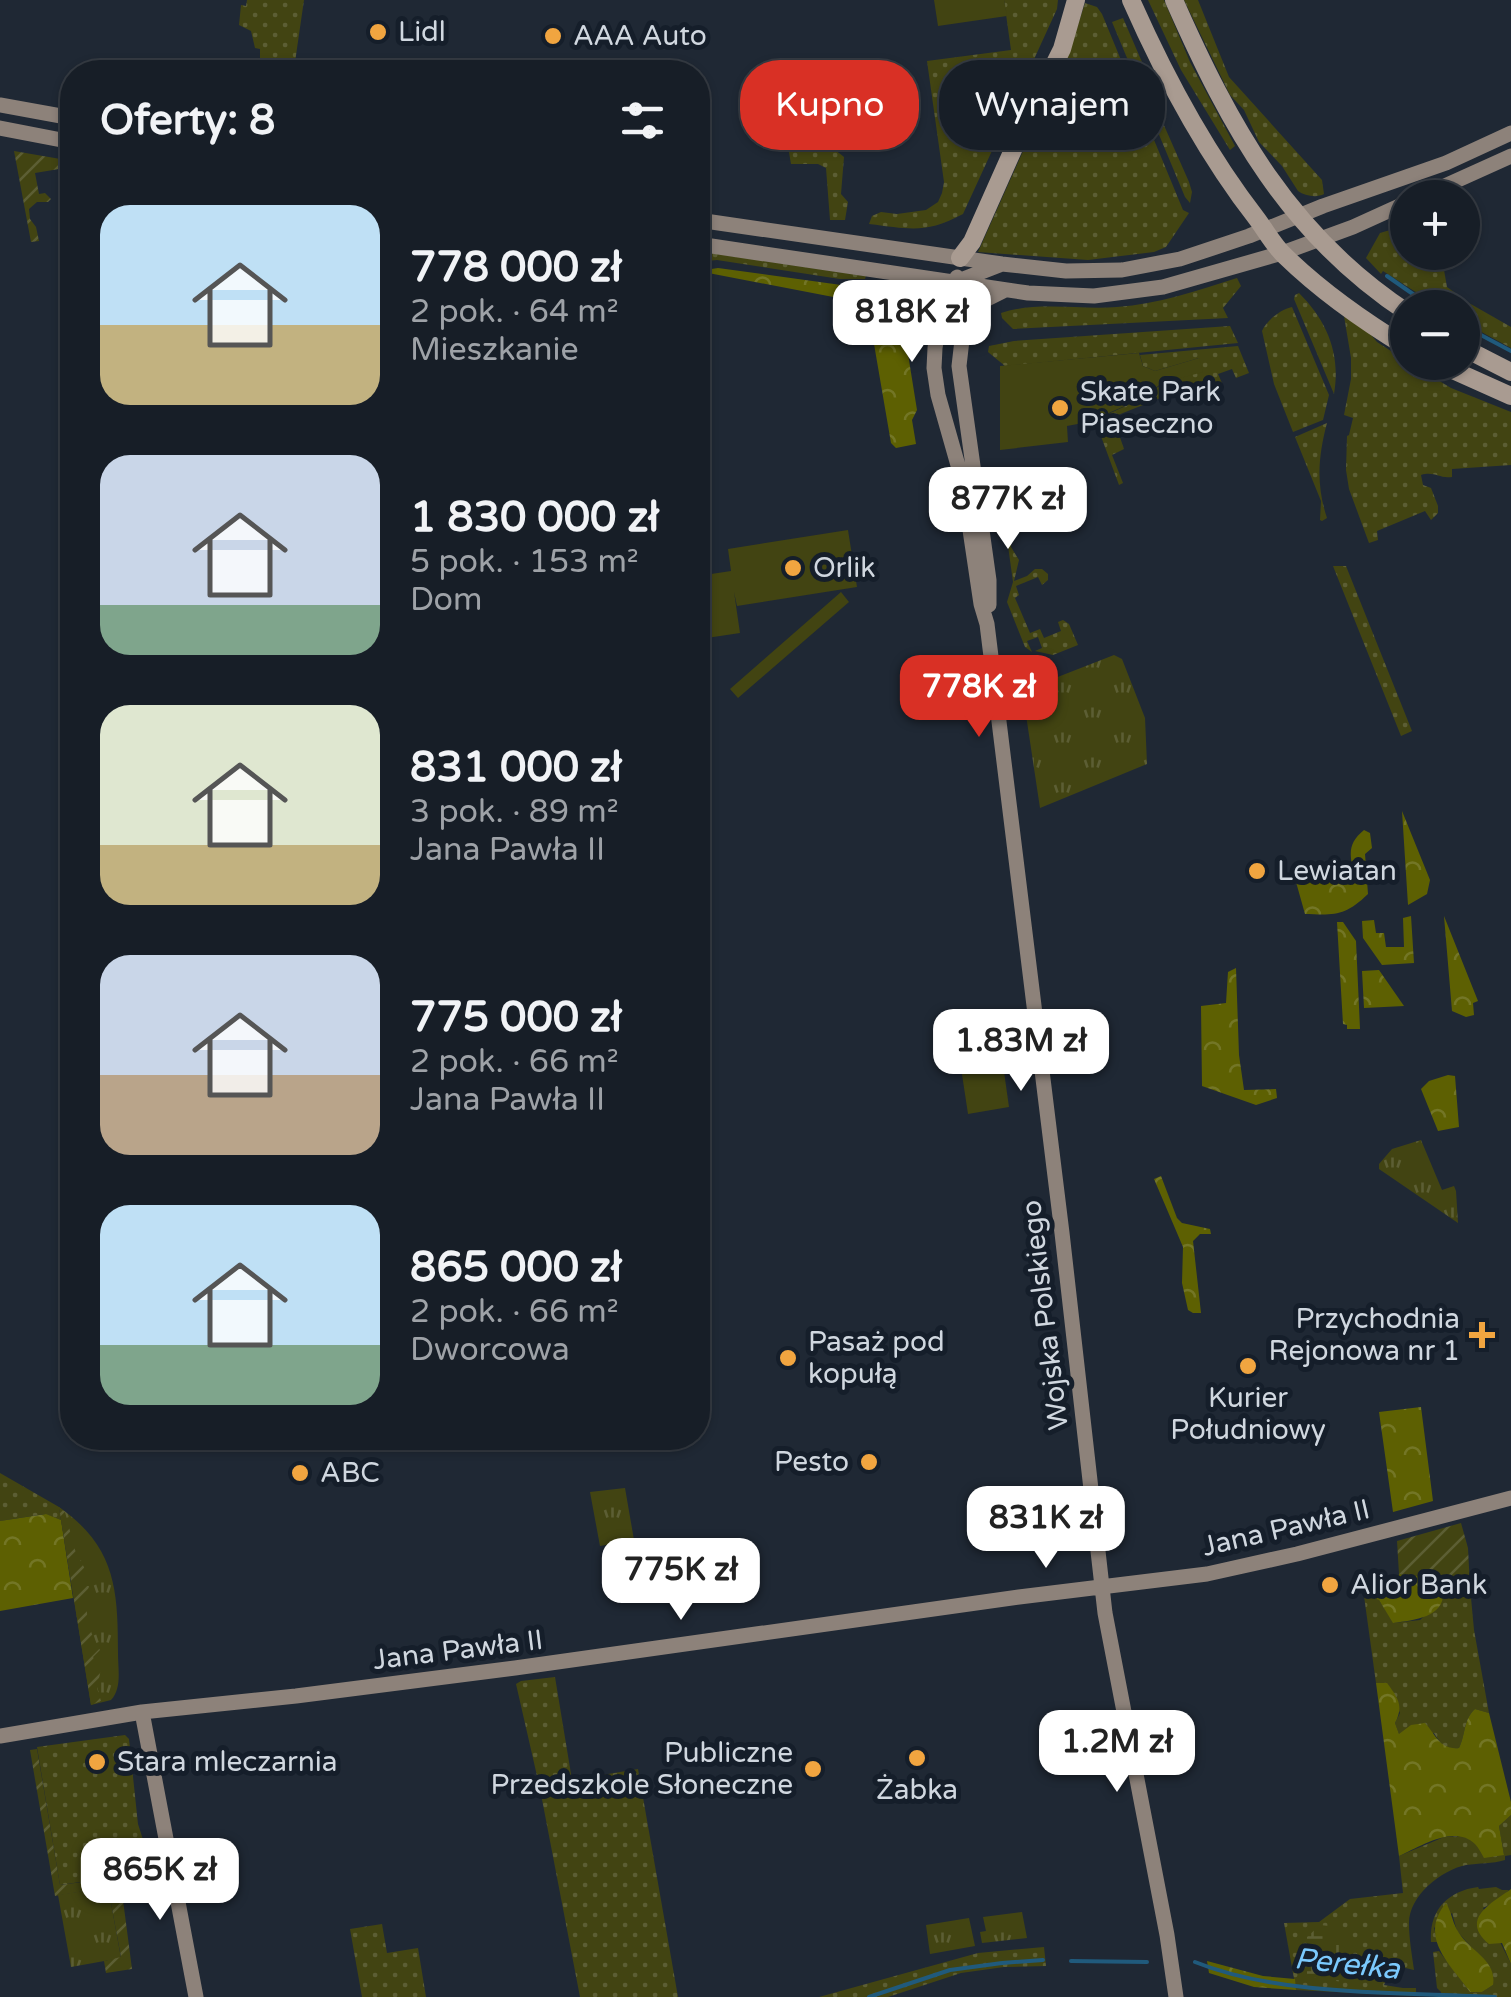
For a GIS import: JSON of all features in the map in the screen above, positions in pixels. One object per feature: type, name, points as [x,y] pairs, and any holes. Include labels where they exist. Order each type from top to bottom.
[{"type":"main road","points":[[960,258],[972,242],[1062,49],[1076,0]]},
{"type":"main road","points":[[1131,0],[1183,105],[1264,230],[1312,280],[1390,337]]},
{"type":"main road","points":[[1174,0],[1222,102],[1266,175],[1318,240],[1354,275],[1390,300]]},
{"type":"main road","points":[[1480,356],[1511,372]]},
{"type":"main road","points":[[1475,380],[1511,396]]},
{"type":"street","points":[[0,105],[60,116]]},
{"type":"street","points":[[0,128],[60,140]]},
{"type":"street","points":[[710,222],[1002,264],[1122,270],[1180,259],[1264,230],[1446,163],[1511,132]]},
{"type":"street","points":[[1458,180],[1511,156]]},
{"type":"street","points":[[710,246],[1005,290],[1062,296],[1123,294],[1163,287],[1282,253],[1390,211]]},
{"type":"street","points":[[957,282],[960,258]]},
{"type":"street","points":[[957,282],[1002,264]]},
{"type":"street","points":[[922,277],[941,309]]},
{"type":"street","name":"Wojska Polskiego","points":[[957,282],[941,309],[934,368],[964,483],[987,624],[1108,1636],[1168,1936],[1176,1997]]},
{"type":"street","name":"Wojska Polskiego","points":[[957,282],[965,314],[959,366],[989,580],[987,624]]},
{"type":"street","points":[[965,314],[1005,290]]},
{"type":"street","name":"Jana Pawła II","points":[[0,1736],[142,1712],[508,1669],[1206,1574],[1511,1498]]},
{"type":"street","points":[[142,1712],[196,1997]]},
{"type":"green space","points":[[247,0],[304,0],[295,60],[260,60],[260,49],[255,48],[251,31],[239,25],[241,5],[246,6]]},
{"type":"green space","points":[[934,0],[1004,0],[1007,16],[938,26]]},
{"type":"green space","points":[[1004,0],[1058,0],[1034,60],[939,60],[939,146],[927,61],[1011,50]]},
{"type":"green space","points":[[1148,0],[1164,0],[1190,62],[1235,146],[1230,150],[1181,70]]},
{"type":"green space","points":[[1184,0],[1198,0],[1229,77],[1322,180],[1324,194],[1311,196],[1298,191],[1282,166],[1259,142],[1244,110],[1230,95]]},
{"type":"green space","points":[[1085,3],[1097,7],[1121,60],[1064,60]]},
{"type":"green space","points":[[1123,18],[1141,60],[1128,60],[1112,22]]},
{"type":"green space","points":[[1165,128],[1192,192],[1190,203],[1165,149]]},
{"type":"green space","points":[[789,150],[834,150],[844,157],[841,194],[848,202],[845,220],[830,220],[826,168],[818,164],[791,164]]},
{"type":"green space","points":[[940,150],[992,150],[963,214],[938,225],[917,228],[869,224],[872,216],[881,212],[926,210],[938,202],[944,182]]},
{"type":"green space","points":[[1024,150],[1158,150],[1183,210],[1189,213],[1166,247],[1154,252],[1088,260],[978,252]]},
{"type":"green space","points":[[14,151],[60,159],[60,174],[59,169],[35,173],[39,194],[45,193],[51,199],[37,202],[29,209],[39,241],[31,242]]},
{"type":"green space","points":[[1390,230],[1390,270],[1444,270],[1451,290],[1413,290],[1383,271],[1381,274],[1366,258],[1380,233]]},
{"type":"green space","points":[[710,253],[866,276],[840,279],[710,261]]},
{"type":"green space","points":[[710,269],[877,290],[854,301],[710,273]]},
{"type":"green space","points":[[1237,278],[1241,286],[1223,308],[1228,318],[1013,329],[1001,313],[1029,307],[1132,305]]},
{"type":"green space","points":[[1299,293],[1330,339],[1335,365],[1334,394],[1294,299]]},
{"type":"green space","points":[[1292,307],[1329,395],[1323,420],[1293,432],[1274,384],[1262,331],[1274,316]]},
{"type":"green space","points":[[868,309],[903,323],[917,410],[912,420],[916,444],[896,448],[891,443]]},
{"type":"green space","points":[[1480,309],[1511,327],[1511,348],[1480,331]]},
{"type":"green space","points":[[1343,310],[1390,350],[1390,380],[1438,380],[1511,412],[1511,465],[1452,469],[1452,477],[1421,475],[1423,485],[1431,488],[1438,513],[1431,520],[1425,511],[1377,531],[1378,540],[1369,543],[1346,470],[1347,436],[1353,418],[1344,415],[1351,358]]},
{"type":"green space","points":[[1230,326],[1238,343],[1005,366],[988,352],[989,346],[1014,341]]},
{"type":"green space","points":[[1238,346],[1249,373],[1236,378],[1232,369],[1218,374],[1222,383],[1217,385],[1213,377],[1113,417],[1124,449],[1112,455],[1123,483],[1119,485],[1095,420],[1141,399],[1199,358],[1155,371],[1143,366],[1140,355]]},
{"type":"green space","name":"Skate Park Piaseczno","points":[[1139,353],[1143,366],[1155,371],[1199,358],[1203,372],[1162,383],[1141,399],[1090,421],[1087,417],[1082,419],[1083,423],[1067,426],[1068,442],[1000,450],[1000,366]]},
{"type":"green space","points":[[1327,423],[1320,471],[1327,518],[1322,521],[1321,501],[1295,437]]},
{"type":"green space","points":[[1005,524],[1012,524],[1011,547],[1019,560],[1014,581],[1035,569],[1048,574],[1042,585],[1038,577],[1016,586],[1019,595],[1015,598],[1030,633],[1040,629],[1044,638],[1061,631],[1058,622],[1063,620],[1069,624],[1078,645],[1053,655],[1035,651],[1042,648],[1038,637],[1027,641],[1032,652],[1025,647],[1007,602],[1013,582]]},
{"type":"green space","name":"Orlik","points":[[848,530],[857,587],[737,606],[734,592],[740,633],[710,638],[710,574],[731,571],[728,549]]},
{"type":"green space","points":[[1333,566],[1346,566],[1412,731],[1401,736]]},
{"type":"green space","points":[[841,592],[849,602],[738,698],[730,689]]},
{"type":"green space","points":[[1114,655],[1122,659],[1145,718],[1147,764],[1040,808],[1023,695],[1027,689]]},
{"type":"green space","points":[[1402,811],[1430,880],[1427,894],[1408,905]]},
{"type":"green space","points":[[1364,830],[1370,833],[1372,848],[1365,854],[1368,894],[1340,913],[1305,914],[1296,868],[1302,863],[1318,879],[1332,881],[1352,865],[1352,846]]},
{"type":"green space","points":[[1411,916],[1414,963],[1382,965],[1363,938],[1362,921],[1374,920],[1376,933],[1384,933],[1386,947],[1404,947],[1403,918]]},
{"type":"green space","points":[[1444,916],[1478,1001],[1473,1003],[1474,1015],[1466,1017],[1452,1011]]},
{"type":"green space","points":[[1337,922],[1343,922],[1356,941],[1360,1029],[1347,1029],[1343,1024]]},
{"type":"green space","points":[[1236,968],[1244,1090],[1276,1089],[1277,1098],[1256,1105],[1202,1086],[1201,1006],[1226,1003],[1228,972]]},
{"type":"green space","points":[[1379,970],[1404,1006],[1364,1008],[1362,971]]},
{"type":"green space","points":[[998,1029],[1009,1107],[968,1114],[956,1035]]},
{"type":"green space","points":[[1455,1076],[1459,1127],[1438,1131],[1421,1089],[1429,1081]]},
{"type":"green space","points":[[1421,1140],[1442,1190],[1454,1186],[1458,1223],[1379,1169],[1392,1149]]},
{"type":"green space","points":[[1161,1176],[1177,1218],[1182,1223],[1210,1229],[1211,1234],[1200,1234],[1193,1241],[1201,1313],[1188,1310],[1182,1283],[1183,1247],[1154,1179]]},
{"type":"green space","points":[[1421,1407],[1433,1501],[1393,1512],[1379,1412]]},
{"type":"green space","points":[[0,1473],[59,1507],[61,1520],[45,1514],[0,1521]]},
{"type":"green space","points":[[625,1488],[634,1540],[600,1546],[590,1492]]},
{"type":"green space","points":[[59,1507],[78,1522],[103,1554],[114,1590],[118,1684],[111,1700],[91,1705]]},
{"type":"green space","points":[[59,1507],[65,1512],[75,1550],[87,1573],[80,1582],[89,1586],[88,1619],[100,1650],[93,1657],[102,1664],[97,1688],[101,1701],[91,1705]]},
{"type":"green space","points":[[46,1514],[61,1520],[73,1598],[0,1611],[0,1521]]},
{"type":"green space","points":[[1461,1523],[1468,1548],[1470,1587],[1399,1574],[1397,1541]]},
{"type":"green space","points":[[1399,1574],[1433,1578],[1442,1584],[1443,1595],[1437,1610],[1422,1618],[1393,1623],[1379,1600],[1364,1596],[1362,1580],[1398,1579]]},
{"type":"green space","points":[[1442,1584],[1470,1587],[1489,1713],[1475,1709],[1471,1713],[1459,1748],[1444,1745],[1434,1733],[1399,1734],[1395,1723],[1400,1713],[1387,1684],[1376,1683],[1364,1596],[1379,1600],[1394,1623],[1420,1620],[1445,1596]]},
{"type":"green space","points":[[555,1677],[572,1780],[638,1769],[678,1997],[580,1997],[516,1684]]},
{"type":"green space","points":[[1376,1683],[1387,1683],[1397,1698],[1399,1712],[1395,1723],[1399,1734],[1411,1725],[1425,1723],[1443,1744],[1459,1748],[1471,1713],[1475,1709],[1489,1713],[1511,1802],[1511,1815],[1499,1826],[1504,1855],[1484,1858],[1475,1844],[1457,1836],[1437,1839],[1399,1856]]},
{"type":"green space","points":[[125,1735],[129,1739],[138,1824],[153,1871],[60,1885],[37,1747]]},
{"type":"green space","points":[[37,1749],[60,1885],[120,1877],[132,1969],[106,1973],[104,1961],[121,1957],[108,1887],[55,1896],[30,1750]]},
{"type":"green space","points":[[1511,1815],[1511,1855],[1505,1856],[1505,1860],[1466,1865],[1447,1872],[1414,1903],[1409,1923],[1414,1970],[1393,1965],[1384,1985],[1416,1988],[1416,1996],[1296,1990],[1284,1923],[1319,1922],[1350,1899],[1403,1893],[1399,1856],[1444,1837],[1462,1836],[1504,1855],[1499,1826]]},
{"type":"green space","points":[[108,1887],[121,1958],[71,1967],[58,1895]]},
{"type":"green space","points":[[1478,1887],[1509,1890],[1483,1908],[1511,1964],[1511,1997],[1441,1997],[1433,1952],[1439,1951],[1470,1992],[1482,1992],[1493,1985],[1472,1948],[1457,1931],[1452,1913],[1434,1928],[1438,1942],[1431,1942],[1433,1921],[1442,1904],[1457,1893]]},
{"type":"green space","points":[[1511,1889],[1511,1964],[1502,1943],[1489,1944],[1477,1927],[1482,1912]]},
{"type":"green space","points":[[1446,1903],[1459,1933],[1491,1969],[1493,1985],[1482,1992],[1470,1992],[1440,1950],[1435,1927]]},
{"type":"green space","points":[[1022,1912],[1027,1938],[982,1943],[980,1932],[986,1931],[983,1917]]},
{"type":"green space","points":[[969,1918],[975,1946],[930,1954],[926,1925]]},
{"type":"green space","points":[[382,1924],[387,1953],[418,1948],[426,1997],[362,1997],[350,1929]]},
{"type":"green space","points":[[1320,1925],[1346,1928],[1352,1976],[1342,1982],[1307,1976],[1307,1937]]},
{"type":"green space","points":[[1044,1947],[1046,1966],[961,1973],[888,1997],[819,1997],[978,1953]]},
{"type":"green space","points":[[1207,1961],[1263,1976],[1295,1979],[1296,1990],[1254,1987],[1209,1973]]},
{"type":"waterway","points":[[1387,276],[1407,290]]},
{"type":"waterway","points":[[1480,335],[1511,351]]},
{"type":"waterway","name":"Perełka","points":[[869,1997],[950,1970],[1043,1960]]},
{"type":"waterway","name":"Perełka","points":[[1071,1961],[1147,1962]]},
{"type":"waterway","name":"Perełka","points":[[1195,1962],[1266,1982],[1304,1987],[1495,1997]]},
{"type":"place","name":"Lidl","points":[[378,32]]},
{"type":"place","name":"AAA Auto","points":[[553,36]]},
{"type":"place","name":"Skate Park Piaseczno","points":[[1060,408]]},
{"type":"place","name":"Orlik","points":[[793,568]]},
{"type":"place","name":"Lewiatan","points":[[1257,871]]},
{"type":"place","name":"Przychodnia Rejonowa nr 1","points":[[1482,1335]]},
{"type":"place","name":"Pasaż pod kopułą","points":[[788,1358]]},
{"type":"place","name":"Kurier Południowy","points":[[1248,1366]]},
{"type":"place","name":"Pesto","points":[[869,1462]]},
{"type":"place","name":"ABC","points":[[300,1473]]},
{"type":"place","name":"Alior Bank","points":[[1330,1585]]},
{"type":"place","name":"Żabka","points":[[917,1758]]},
{"type":"place","name":"Stara mleczarnia","points":[[97,1762]]},
{"type":"place","name":"Publiczne Przedszkole Słoneczne","points":[[813,1769]]}]
